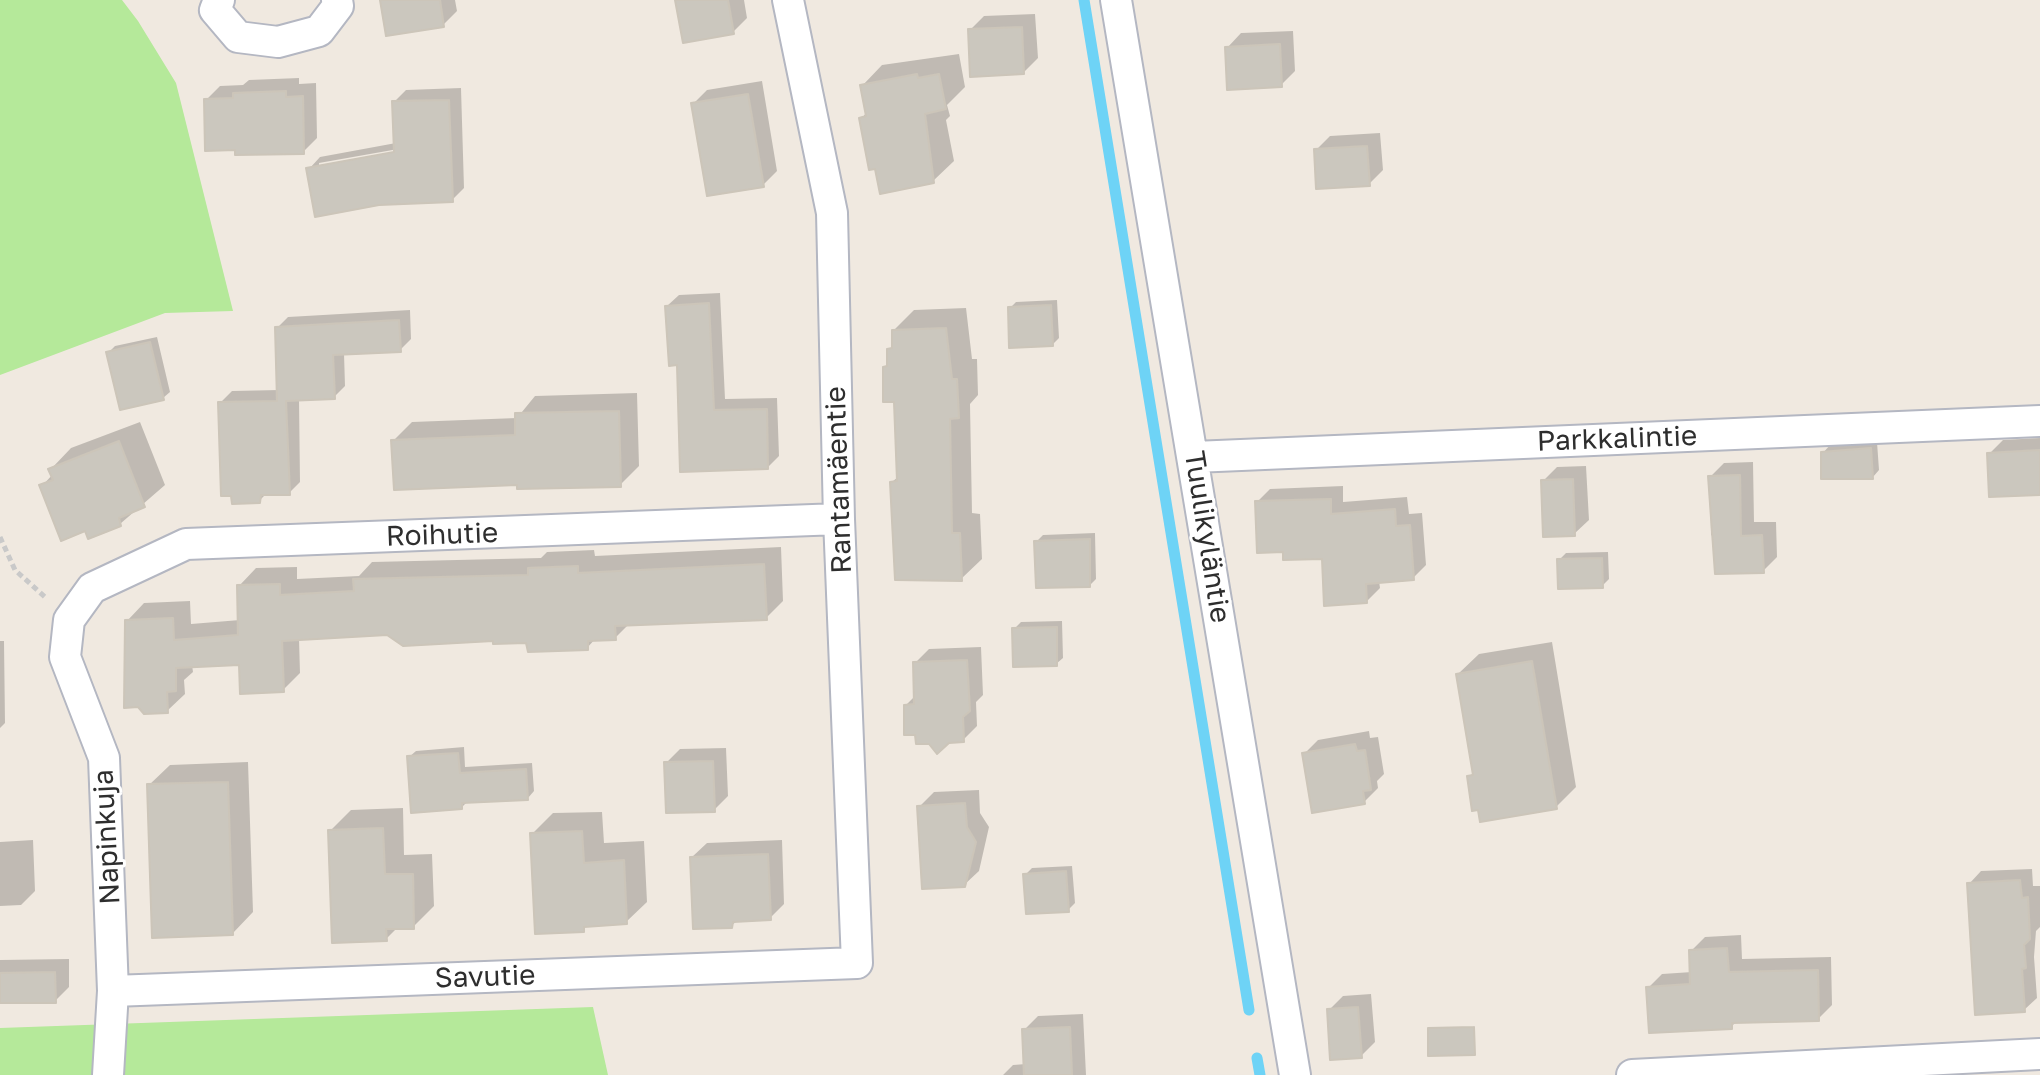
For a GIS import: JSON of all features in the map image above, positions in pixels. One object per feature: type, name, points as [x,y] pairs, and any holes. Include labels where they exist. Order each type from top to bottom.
[{"type":"street","points":[[219,0],[215,10],[238,37],[278,42],[319,31],[338,6],[337,0]]},
{"type":"street","name":"Rantamäentie","points":[[788,0],[832,213],[839,519],[857,963]]},
{"type":"street","name":"Tuulikyläntie","points":[[1116,0],[1295,1075]]},
{"type":"street","name":"Parkkalintie","points":[[1194,457],[2040,421]]},
{"type":"street","name":"Roihutie","points":[[69,620],[92,588],[186,544],[839,519]]},
{"type":"street","name":"Napinkuja","points":[[69,620],[65,657],[104,758],[113,991],[108,1075]]},
{"type":"street","name":"Savutie","points":[[113,991],[857,963]]},
{"type":"street","points":[[1632,1075],[2040,1054]]},
{"type":"path","points":[[0,537],[15,570],[69,620]]},
{"type":"green space","points":[[0,0],[122,0],[138,21],[176,83],[233,311],[165,313],[0,375]]},
{"type":"green space","points":[[593,1007],[608,1075],[0,1075],[0,1028]]},
{"type":"building","points":[[380,0],[440,0],[444,27],[386,36]]},
{"type":"building","points":[[675,0],[728,0],[734,34],[683,43]]},
{"type":"building","points":[[1022,27],[1024,74],[970,77],[968,29]]},
{"type":"building","points":[[1280,44],[1282,87],[1227,90],[1225,47]]},
{"type":"building","points":[[917,74],[918,78],[939,74],[946,109],[925,114],[934,183],[880,194],[875,169],[869,170],[859,118],[866,116],[860,85]]},
{"type":"building","points":[[286,91],[286,97],[303,96],[304,154],[235,155],[235,150],[205,151],[204,99],[233,98],[233,93]]},
{"type":"building","points":[[748,94],[764,187],[707,196],[691,103]]},
{"type":"building","points":[[449,100],[453,202],[379,205],[315,217],[306,168],[394,152],[392,101]]},
{"type":"building","points":[[1367,146],[1370,186],[1316,189],[1314,149]]},
{"type":"building","points":[[709,303],[714,410],[767,409],[768,469],[680,472],[677,365],[669,366],[665,306]]},
{"type":"building","points":[[1051,305],[1053,346],[1009,348],[1008,307]]},
{"type":"building","points":[[399,320],[401,352],[333,355],[335,399],[286,401],[290,495],[261,495],[260,503],[232,504],[231,496],[221,496],[218,402],[277,401],[275,327]]},
{"type":"building","points":[[946,328],[952,379],[957,379],[959,418],[950,419],[952,533],[960,533],[962,581],[895,580],[890,482],[897,481],[894,402],[883,402],[883,367],[887,366],[887,349],[892,348],[892,330]]},
{"type":"building","points":[[150,342],[164,400],[120,410],[106,352]]},
{"type":"building","points":[[619,411],[621,487],[517,489],[517,485],[394,490],[391,440],[515,435],[515,413]]},
{"type":"building","points":[[119,441],[145,507],[119,518],[121,526],[88,539],[85,531],[61,541],[39,485],[53,480],[48,469]]},
{"type":"building","points":[[1871,448],[1873,479],[1821,479],[1821,452]]},
{"type":"building","points":[[2040,450],[2040,495],[1989,497],[1987,453]]},
{"type":"building","points":[[1740,475],[1741,536],[1762,535],[1764,573],[1715,574],[1708,476]]},
{"type":"building","points":[[1573,479],[1575,536],[1543,537],[1541,480]]},
{"type":"building","points":[[1331,499],[1331,514],[1395,509],[1396,526],[1410,525],[1414,580],[1366,584],[1367,603],[1324,606],[1322,559],[1283,560],[1283,552],[1257,553],[1255,501]]},
{"type":"building","points":[[1090,539],[1090,587],[1036,588],[1034,541]]},
{"type":"building","points":[[1602,558],[1603,588],[1558,589],[1557,559]]},
{"type":"building","points":[[764,564],[767,620],[615,626],[616,640],[588,641],[588,650],[528,652],[526,643],[493,644],[493,641],[403,646],[387,635],[282,641],[284,692],[240,694],[239,665],[176,668],[176,691],[167,692],[168,713],[144,714],[138,707],[124,708],[125,620],[173,618],[174,640],[238,635],[237,585],[280,584],[280,595],[354,591],[353,579],[528,575],[528,568],[578,566],[578,573]]},
{"type":"building","points":[[1057,627],[1057,666],[1013,667],[1012,628]]},
{"type":"building","points":[[967,660],[970,711],[963,717],[964,742],[949,743],[937,754],[929,744],[916,744],[915,735],[904,735],[904,705],[914,704],[913,662]]},
{"type":"building","points":[[1532,661],[1557,809],[1480,822],[1478,810],[1472,811],[1467,776],[1473,775],[1456,674]]},
{"type":"building","points":[[1355,744],[1357,751],[1365,750],[1371,790],[1363,791],[1365,804],[1312,813],[1302,753]]},
{"type":"building","points":[[458,753],[460,773],[526,769],[528,800],[462,803],[462,809],[411,813],[407,756]]},
{"type":"building","points":[[713,761],[715,812],[666,813],[664,762]]},
{"type":"building","points":[[228,782],[233,935],[152,938],[147,784]]},
{"type":"building","points":[[965,803],[967,827],[976,842],[965,887],[922,889],[917,806]]},
{"type":"building","points":[[383,828],[385,874],[413,874],[414,929],[386,929],[387,941],[332,943],[328,830]]},
{"type":"building","points":[[582,831],[584,863],[624,860],[627,924],[584,927],[584,932],[535,934],[530,833]]},
{"type":"building","points":[[768,854],[771,920],[733,922],[732,928],[693,929],[690,857]]},
{"type":"building","points":[[1066,871],[1069,912],[1026,914],[1023,874]]},
{"type":"building","points":[[2020,880],[2022,898],[2028,897],[2030,939],[2024,945],[2026,968],[2022,969],[2025,1012],[1975,1015],[1967,883]]},
{"type":"building","points":[[1727,948],[1729,972],[1818,970],[1819,1021],[1732,1023],[1732,1029],[1649,1033],[1646,987],[1690,984],[1689,950]]},
{"type":"building","points":[[55,972],[56,1003],[0,1003],[0,973]]},
{"type":"building","points":[[1358,1007],[1362,1058],[1330,1060],[1327,1009]]},
{"type":"building","points":[[1070,1027],[1072,1075],[1024,1075],[1022,1029]]},
{"type":"building","points":[[1474,1027],[1475,1055],[1428,1056],[1428,1028]]},
{"type":"waterway","points":[[1084,0],[1249,1010]]},
{"type":"waterway","points":[[1257,1058],[1260,1075]]}]
